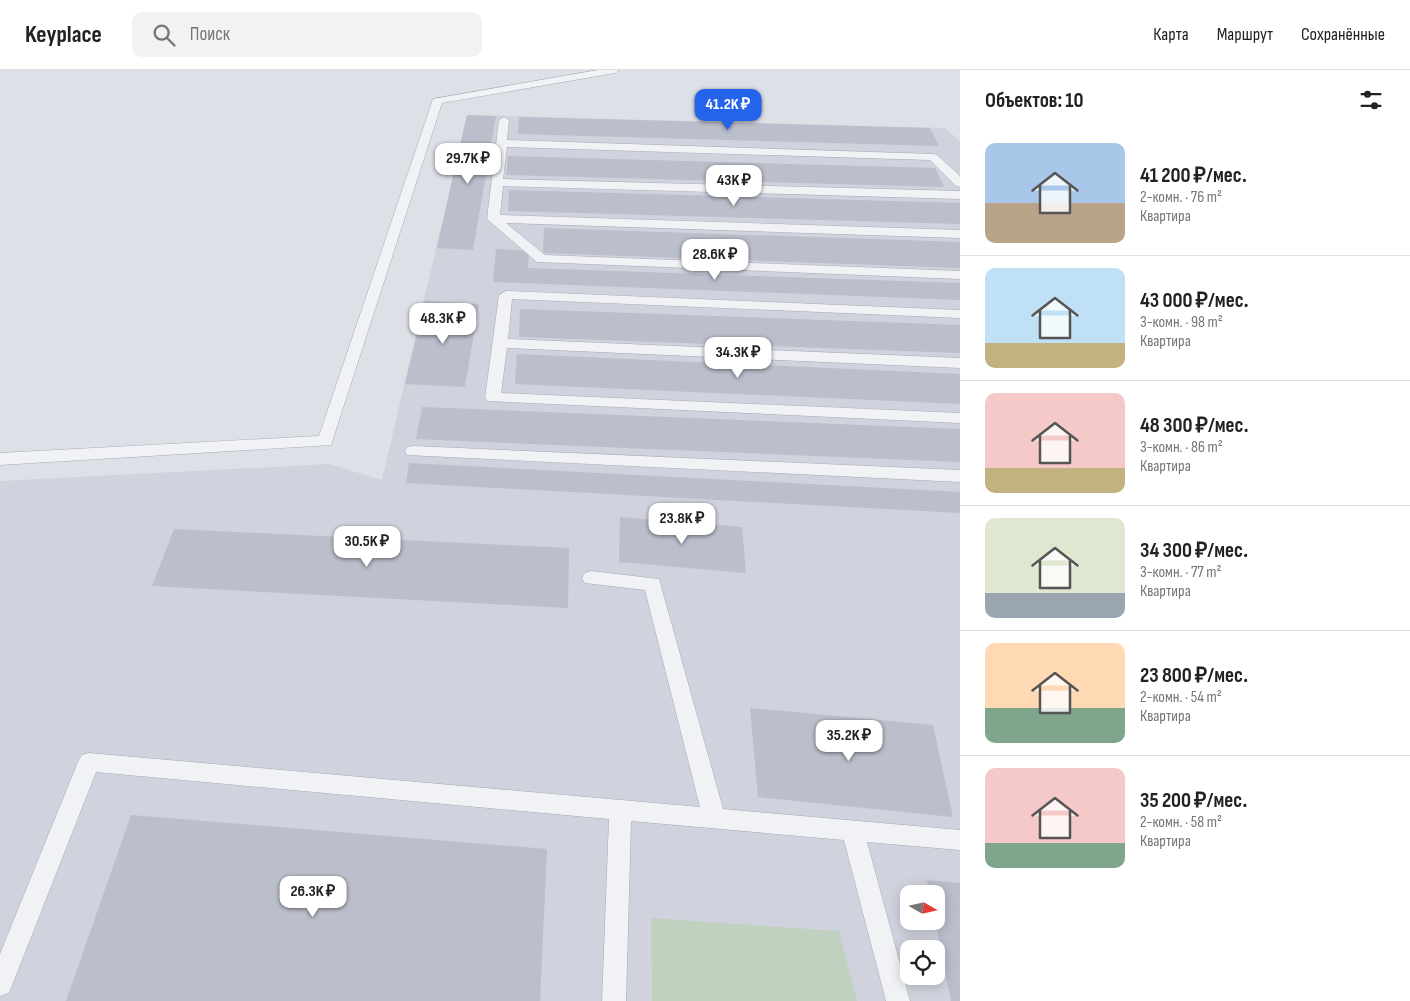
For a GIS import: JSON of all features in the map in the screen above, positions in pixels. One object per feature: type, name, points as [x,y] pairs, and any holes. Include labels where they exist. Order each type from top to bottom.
[{"type":"lane","points":[[0,459],[325,441],[437,101],[615,70]]},
{"type":"lane","points":[[493,219],[504,120]]},
{"type":"lane","points":[[502,143],[933,157],[960,183]]},
{"type":"lane","points":[[497,182],[960,195]]},
{"type":"lane","points":[[493,219],[960,234]]},
{"type":"lane","points":[[493,219],[542,259],[960,275]]},
{"type":"lane","points":[[960,314],[506,295],[493,398],[960,418]]},
{"type":"lane","points":[[500,343],[960,363]]},
{"type":"lane","points":[[413,451],[960,476]]},
{"type":"lane","points":[[591,578],[653,584],[714,818]]},
{"type":"lane","points":[[0,984],[89,762],[960,840]]},
{"type":"lane","points":[[614,1001],[620,809]]},
{"type":"lane","points":[[853,830],[898,1001]]},
{"type":"shaded area","points":[[467,115],[945,128],[960,141],[960,1001],[0,1001],[0,481],[329,464],[382,480]]},
{"type":"green space","points":[[651,918],[839,931],[857,1001],[652,1001]]},
{"type":"building","points":[[467,115],[496,116],[473,250],[437,248]]},
{"type":"building","points":[[519,117],[930,128],[939,146],[518,134]]},
{"type":"building","points":[[508,156],[935,168],[944,187],[506,175]]},
{"type":"building","points":[[509,190],[960,203],[960,224],[508,211]]},
{"type":"building","points":[[544,228],[960,242],[960,268],[543,253]]},
{"type":"building","points":[[496,249],[529,251],[528,268],[960,283],[960,300],[493,282]]},
{"type":"building","points":[[425,301],[479,304],[465,387],[405,384]]},
{"type":"building","points":[[520,309],[960,325],[960,353],[519,337]]},
{"type":"building","points":[[517,354],[960,374],[960,404],[515,384]]},
{"type":"building","points":[[422,407],[960,429],[960,462],[416,439]]},
{"type":"building","points":[[409,463],[960,492],[960,513],[406,483]]},
{"type":"building","points":[[620,517],[742,527],[746,573],[619,562]]},
{"type":"building","points":[[174,529],[569,548],[568,608],[152,586]]},
{"type":"building","points":[[750,708],[933,725],[953,817],[758,797]]},
{"type":"building","points":[[131,815],[547,849],[540,1001],[66,1001]]},
{"type":"building","points":[[927,880],[960,883],[960,1001],[951,1001],[945,971],[945,940],[939,940],[937,930],[945,930],[945,885],[928,885]]}]
